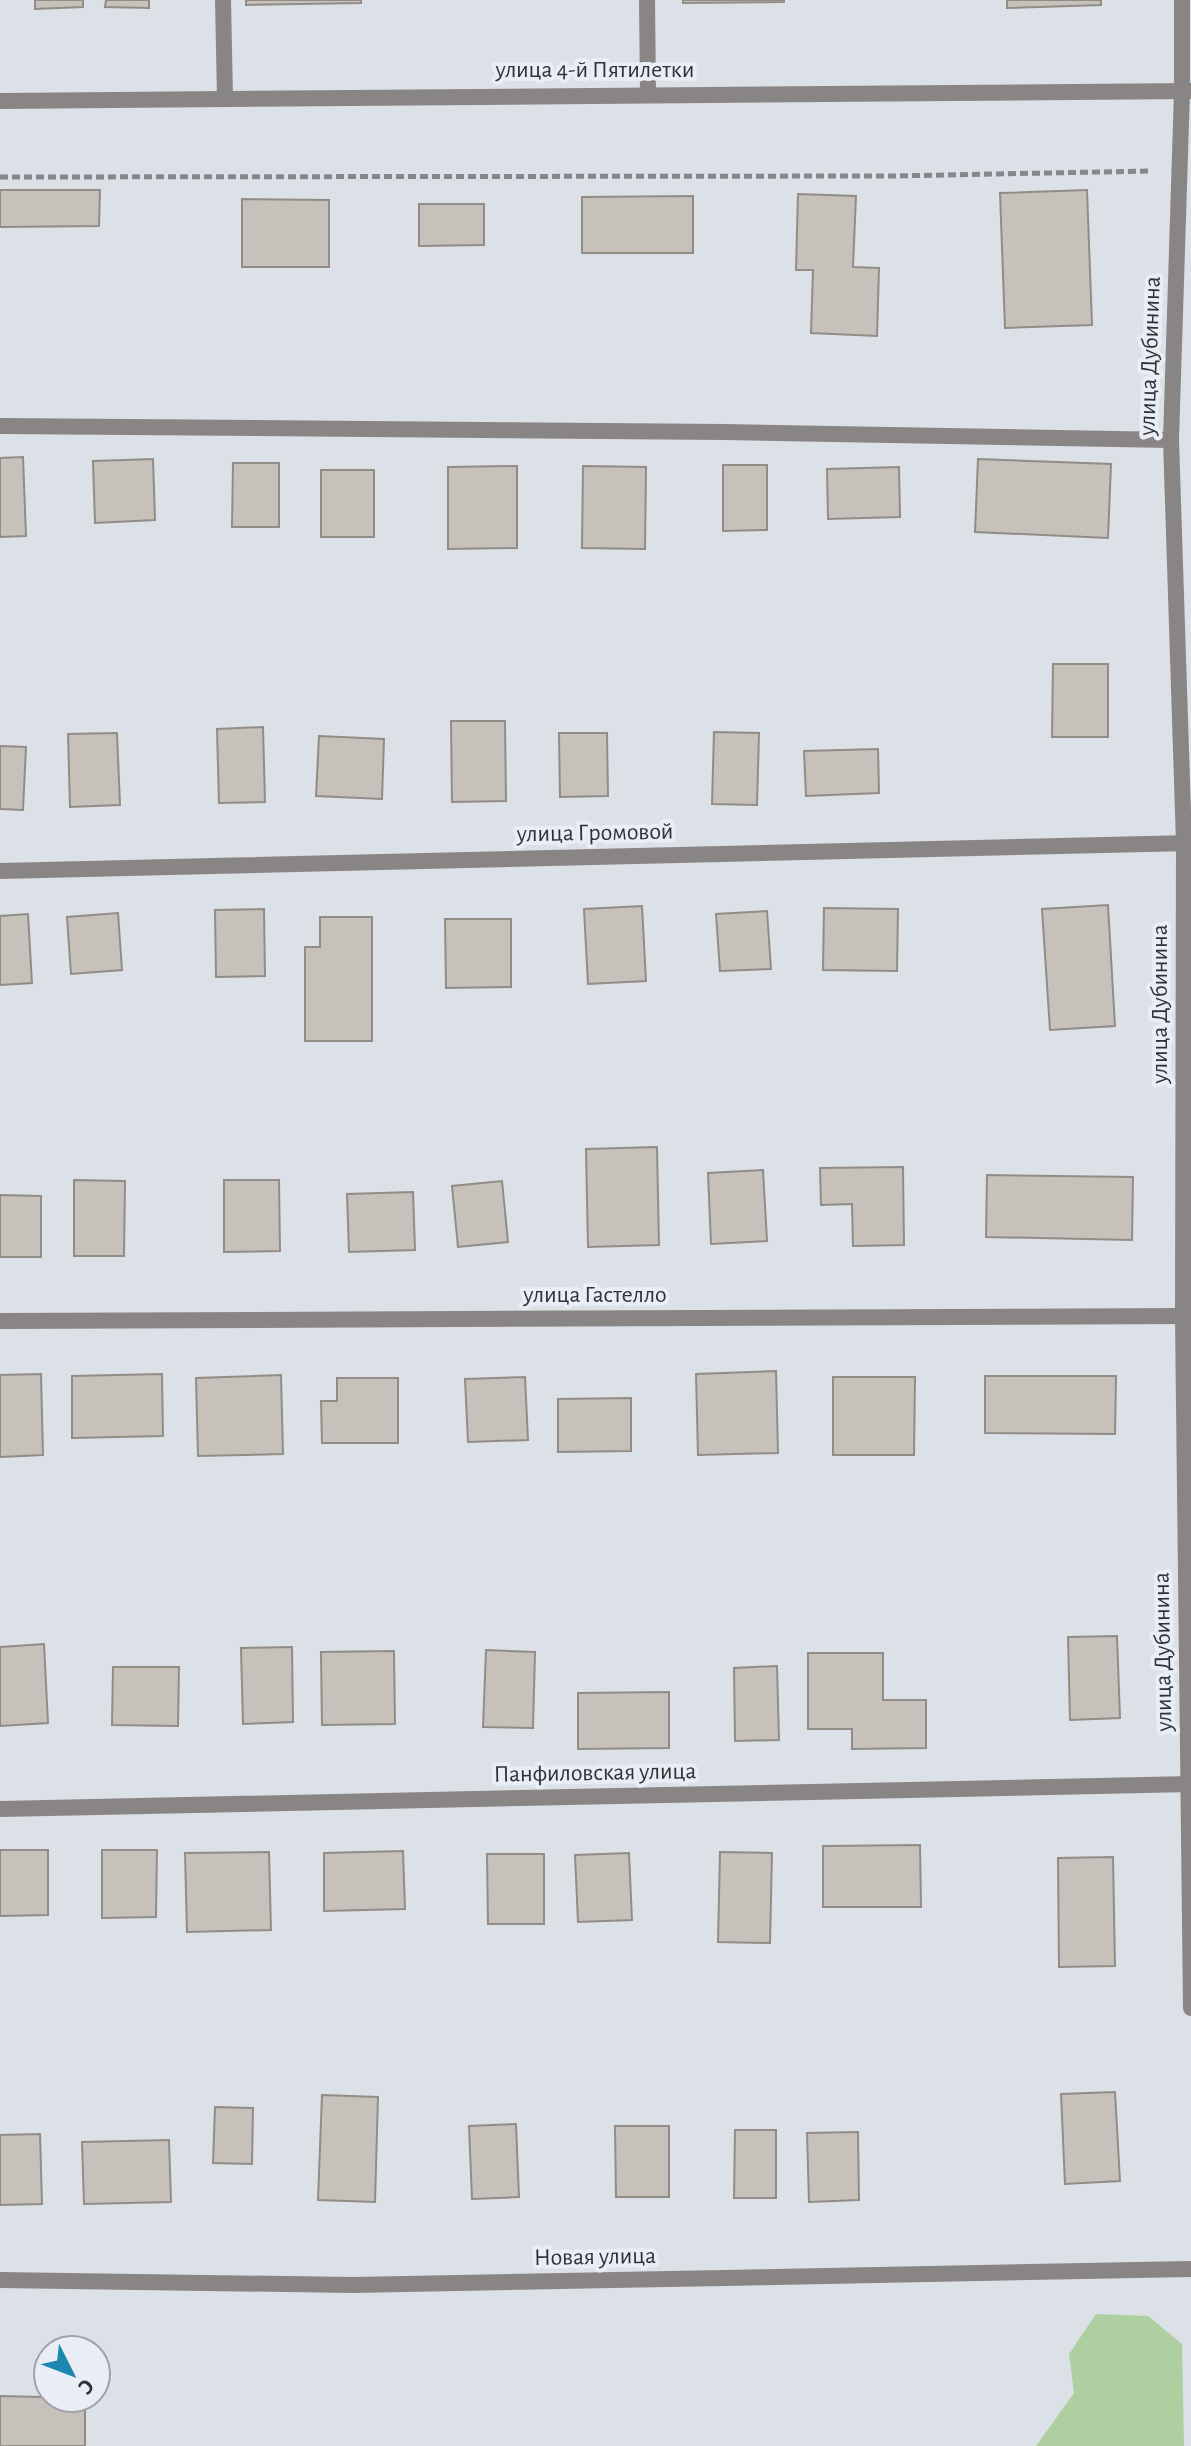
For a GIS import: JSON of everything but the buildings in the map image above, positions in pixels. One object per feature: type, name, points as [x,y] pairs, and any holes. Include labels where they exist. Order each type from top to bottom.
[{"type":"street","points":[[223,0],[225,97]]},
{"type":"street","points":[[647,0],[648,93]]},
{"type":"street","name":"улица Дубинина","points":[[1182,0],[1187,91],[1180,170],[1171,440],[1188,843],[1191,2008]]},
{"type":"street","name":"улица 4-й Пятилетки","points":[[0,101],[648,93],[1187,91]]},
{"type":"street","points":[[0,426],[709,431],[1171,440]]},
{"type":"street","name":"улица Громовой","points":[[0,871],[1188,843]]},
{"type":"street","name":"улица Гастелло","points":[[0,1321],[1187,1316]]},
{"type":"street","name":"Панфиловская улица","points":[[0,1809],[1190,1784]]},
{"type":"street","name":"Новая улица","points":[[0,2280],[353,2285],[1191,2269]]},
{"type":"path","points":[[0,177],[892,176],[1180,170]]},
{"type":"green space","points":[[1096,2314],[1148,2316],[1182,2344],[1184,2446],[1036,2446],[1074,2393],[1069,2354]]}]
